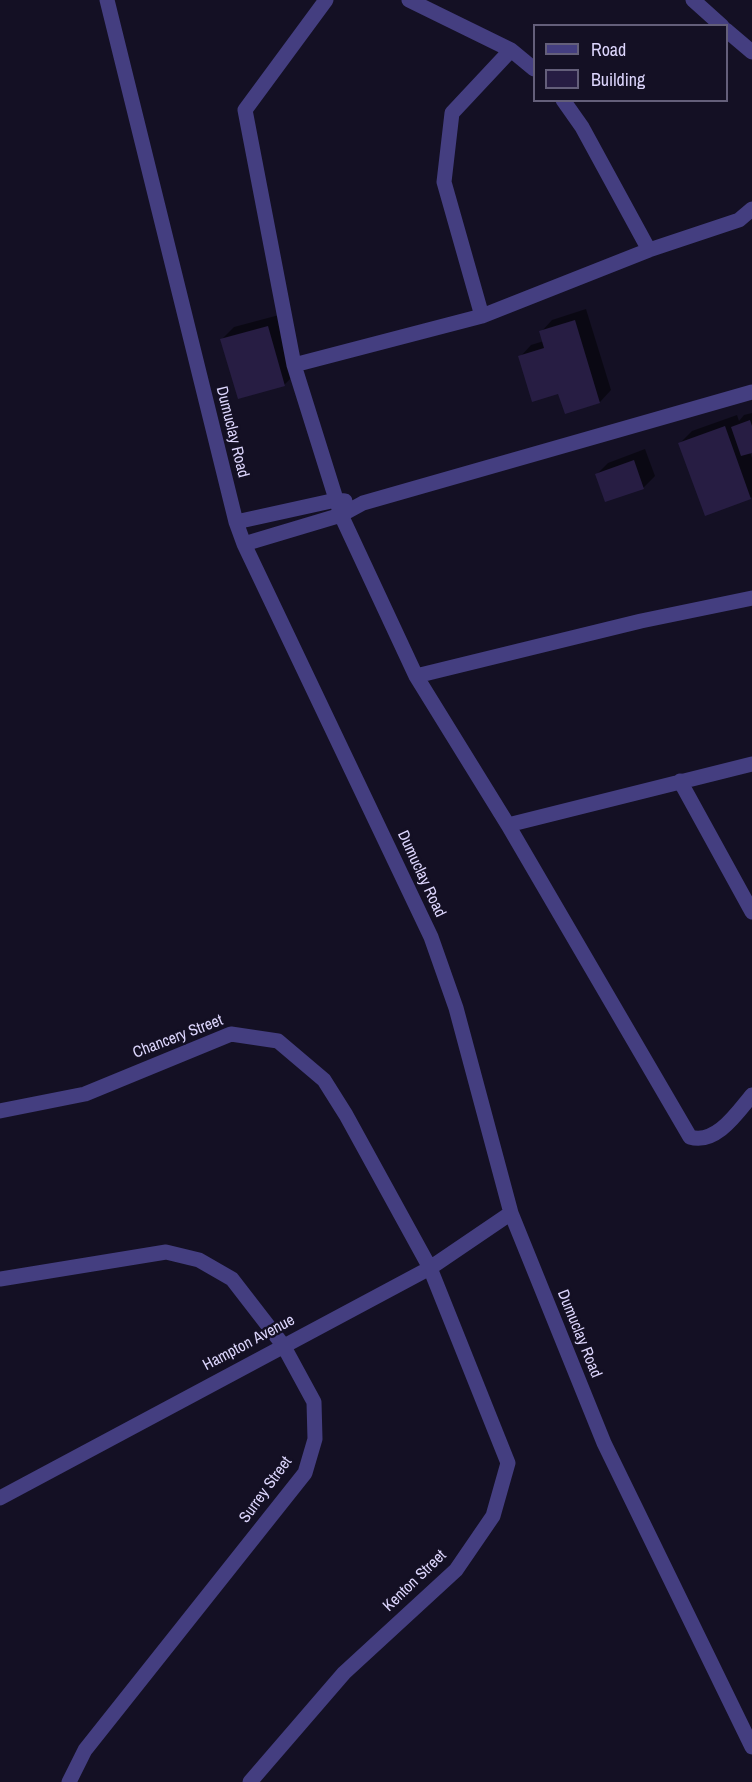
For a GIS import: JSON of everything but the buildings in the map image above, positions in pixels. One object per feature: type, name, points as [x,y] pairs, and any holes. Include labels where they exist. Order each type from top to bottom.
[{"type":"street","name":"Dumuclay Road","points":[[107,0],[236,522],[244,544],[431,937],[456,1008],[511,1213],[604,1443],[752,1747]]},
{"type":"street","points":[[326,0],[245,110],[294,365],[341,515],[416,676],[508,825],[690,1137],[699,1140],[707,1138],[728,1124],[752,1095]]},
{"type":"street","points":[[409,0],[511,50],[533,68]]},
{"type":"street","points":[[693,0],[720,24]]},
{"type":"street","points":[[728,32],[752,52]]},
{"type":"street","points":[[482,316],[444,182],[452,113],[511,50]]},
{"type":"street","points":[[564,102],[582,127],[649,250]]},
{"type":"street","points":[[294,365],[482,316],[649,250],[739,220],[752,209]]},
{"type":"street","points":[[244,544],[341,515],[363,503],[752,392]]},
{"type":"street","points":[[236,522],[336,500],[363,503]]},
{"type":"street","points":[[416,676],[640,621],[752,598]]},
{"type":"street","points":[[508,825],[752,764]]},
{"type":"street","points":[[680,781],[752,912]]},
{"type":"street","name":"Chancery Street","points":[[0,1111],[85,1094],[231,1034],[278,1041],[324,1080],[346,1115],[430,1268]]},
{"type":"street","name":"Hampton Avenue","points":[[0,1498],[430,1268],[511,1213]]},
{"type":"street","name":"Surrey Street","points":[[0,1280],[166,1252],[199,1260],[232,1279],[284,1345],[314,1402],[315,1440],[305,1473],[85,1750],[69,1782]]},
{"type":"street","name":"Kenton Street","points":[[250,1782],[344,1673],[456,1570],[493,1516],[508,1462],[430,1268]]}]
